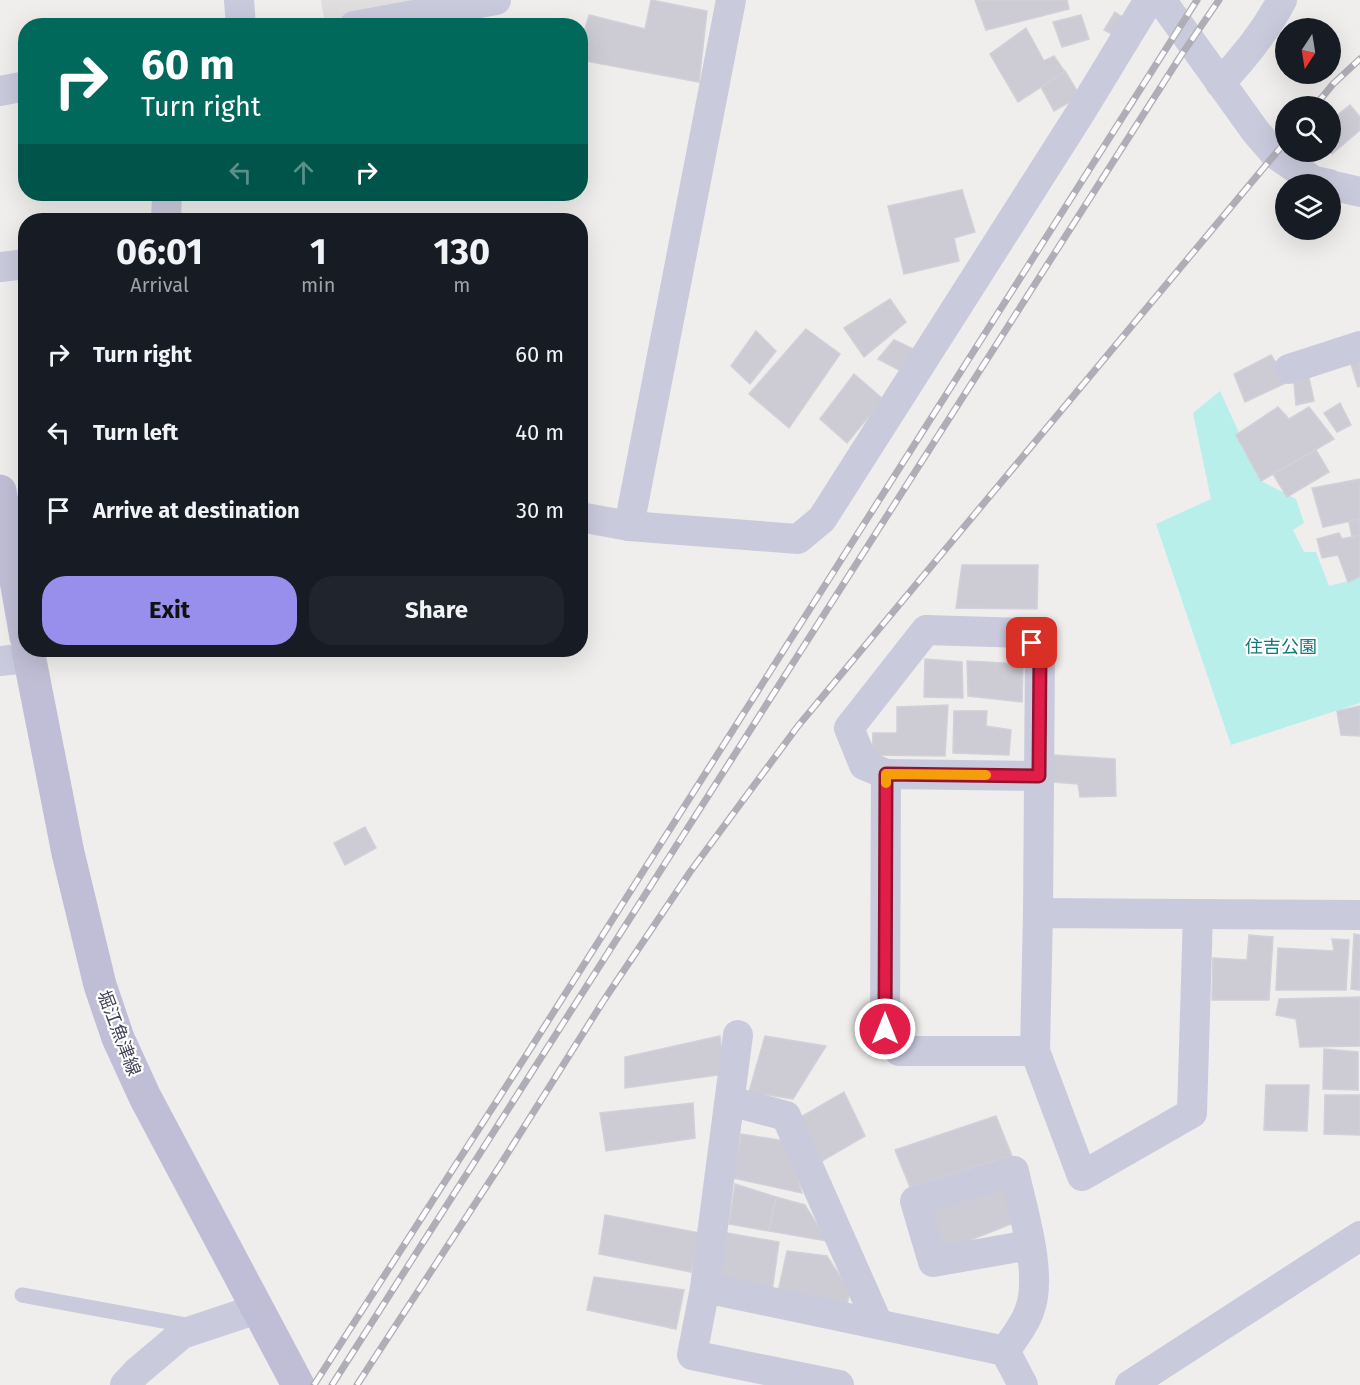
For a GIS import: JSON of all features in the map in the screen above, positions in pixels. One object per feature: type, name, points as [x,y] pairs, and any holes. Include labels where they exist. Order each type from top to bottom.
[{"type":"main road","name":"堀江魚津線","points":[[7,515],[18,622]]},
{"type":"main road","name":"堀江魚津線","points":[[22,657],[100,985],[118,1038],[145,1097],[298,1385]]},
{"type":"street","points":[[239,0],[240,18]]},
{"type":"street","points":[[398,18],[496,0]]},
{"type":"street","points":[[629,526],[731,0]]},
{"type":"street","points":[[588,518],[629,526],[798,539],[822,519],[1079,115],[1149,0]]},
{"type":"street","points":[[1161,0],[1256,132],[1275,154],[1304,174]]},
{"type":"street","points":[[1220,83],[1234,69],[1276,12],[1282,0]]},
{"type":"street","points":[[0,91],[18,88]]},
{"type":"street","points":[[1341,188],[1360,192]]},
{"type":"street","points":[[0,267],[18,265]]},
{"type":"street","points":[[1289,369],[1360,346]]},
{"type":"street","points":[[1039,776],[886,774],[864,765],[849,728],[926,630],[1025,633],[1040,654],[1038,913],[1035,1051],[1082,1176],[1192,1113],[1198,914]]},
{"type":"street","points":[[886,774],[885,1029],[899,1051],[1035,1051]]},
{"type":"street","points":[[1038,913],[1360,915]]},
{"type":"street","points":[[738,1035],[705,1288],[692,1355],[839,1385]]},
{"type":"street","points":[[730,1101],[786,1116],[878,1324]]},
{"type":"street","points":[[1130,1385],[1360,1236]]},
{"type":"street","points":[[1005,1352],[1030,1311],[1035,1275],[1030,1245]]},
{"type":"street","points":[[705,1288],[1005,1352],[1023,1385]]},
{"type":"street","points":[[124,1385],[182,1334],[257,1309]]},
{"type":"lane","points":[[22,1295],[200,1328]]},
{"type":"shaded area","points":[[321,0],[477,0],[368,18],[324,18]]},
{"type":"green space","name":"住吉公園","points":[[1220,391],[1261,481],[1296,499],[1304,523],[1293,530],[1304,552],[1316,552],[1329,586],[1360,578],[1360,703],[1231,745],[1156,524],[1211,499],[1193,413]]},
{"type":"building","points":[[651,0],[707,11],[699,82],[588,61],[589,15],[645,29]]},
{"type":"building","points":[[975,0],[1067,0],[1069,9],[986,30]]},
{"type":"building","points":[[1115,12],[1128,21],[1119,38],[1104,30]]},
{"type":"building","points":[[1081,15],[1089,39],[1062,47],[1053,22]]},
{"type":"building","points":[[1026,28],[1044,61],[1054,56],[1067,75],[1041,87],[1018,102],[990,54]]},
{"type":"building","points":[[1065,71],[1080,96],[1054,111],[1041,87]]},
{"type":"building","points":[[1350,105],[1360,117],[1360,130],[1341,146],[1341,112]]},
{"type":"building","points":[[962,190],[975,232],[954,238],[959,261],[904,274],[888,206]]},
{"type":"building","points":[[890,299],[906,322],[864,357],[844,328]]},
{"type":"building","points":[[806,329],[840,354],[789,428],[749,394]]},
{"type":"building","points":[[756,331],[776,351],[750,384],[731,366]]},
{"type":"building","points":[[894,340],[918,351],[905,373],[878,359]]},
{"type":"building","points":[[1271,355],[1288,382],[1245,402],[1234,374]]},
{"type":"building","points":[[1360,358],[1360,386],[1358,387],[1350,361]]},
{"type":"building","points":[[854,374],[883,399],[847,443],[820,419]]},
{"type":"building","points":[[1309,378],[1314,401],[1296,405],[1294,383]]},
{"type":"building","points":[[1340,403],[1351,425],[1337,432],[1324,413]]},
{"type":"building","points":[[1278,407],[1289,419],[1309,407],[1334,439],[1261,481],[1236,435]]},
{"type":"building","points":[[1316,450],[1329,472],[1287,497],[1273,474]]},
{"type":"building","points":[[1360,479],[1360,519],[1323,527],[1312,488]]},
{"type":"building","points":[[1360,519],[1360,535],[1352,537],[1349,521]]},
{"type":"building","points":[[1339,533],[1342,539],[1360,535],[1360,577],[1348,582],[1338,555],[1322,558],[1317,539]]},
{"type":"building","points":[[962,565],[1038,565],[1037,609],[956,608]]},
{"type":"building","points":[[925,659],[962,662],[963,698],[924,697]]},
{"type":"building","points":[[967,661],[1023,664],[1022,702],[968,696]]},
{"type":"building","points":[[948,705],[945,756],[872,755],[873,733],[897,733],[897,707]]},
{"type":"building","points":[[1360,706],[1360,736],[1341,735],[1337,711]]},
{"type":"building","points":[[954,711],[987,711],[986,726],[1011,730],[1009,755],[953,753]]},
{"type":"building","points":[[1053,755],[1115,759],[1116,796],[1080,797],[1078,784],[1053,782]]},
{"type":"building","points":[[365,827],[376,848],[345,865],[334,843]]},
{"type":"building","points":[[1354,934],[1360,935],[1360,990],[1351,989]]},
{"type":"building","points":[[1249,935],[1273,937],[1269,1000],[1212,1000],[1213,958],[1247,960]]},
{"type":"building","points":[[1332,939],[1349,940],[1346,990],[1276,990],[1278,948],[1334,951]]},
{"type":"building","points":[[1360,997],[1360,1046],[1300,1047],[1296,1019],[1276,1015],[1279,999]]},
{"type":"building","points":[[720,1036],[724,1074],[625,1088],[625,1057]]},
{"type":"building","points":[[765,1036],[826,1046],[793,1099],[749,1092]]},
{"type":"building","points":[[1324,1049],[1358,1052],[1358,1090],[1323,1089]]},
{"type":"building","points":[[1266,1085],[1309,1085],[1307,1131],[1264,1130]]},
{"type":"building","points":[[844,1092],[865,1136],[822,1161],[799,1118]]},
{"type":"building","points":[[1325,1095],[1360,1095],[1360,1135],[1324,1134]]},
{"type":"building","points":[[693,1103],[695,1138],[606,1151],[600,1113]]},
{"type":"building","points":[[996,1116],[1012,1156],[910,1187],[895,1150]]},
{"type":"building","points":[[741,1134],[785,1141],[802,1193],[733,1178]]},
{"type":"building","points":[[735,1184],[776,1197],[769,1231],[729,1224]]},
{"type":"building","points":[[1004,1189],[1016,1222],[945,1250],[930,1211]]},
{"type":"building","points":[[776,1197],[805,1205],[827,1241],[769,1231]]},
{"type":"building","points":[[605,1215],[700,1233],[691,1272],[599,1254]]},
{"type":"building","points":[[727,1233],[779,1242],[772,1291],[719,1280]]},
{"type":"building","points":[[787,1251],[827,1256],[850,1292],[846,1308],[778,1292]]},
{"type":"building","points":[[594,1277],[684,1290],[676,1329],[587,1310]]},
{"type":"railway","points":[[314,1385],[1197,0]]},
{"type":"railway","points":[[332,1385],[1180,57],[1219,0]]},
{"type":"railway","points":[[1323,96],[1360,59]]},
{"type":"railway","points":[[357,1385],[499,1167],[604,1000],[690,872],[798,726],[1275,154]]},
{"type":"slow traffic","points":[[886,783],[886,774],[986,775]]},
{"type":"route","points":[[885,1029],[886,774],[1039,776],[1040,654],[1032,643]]}]
